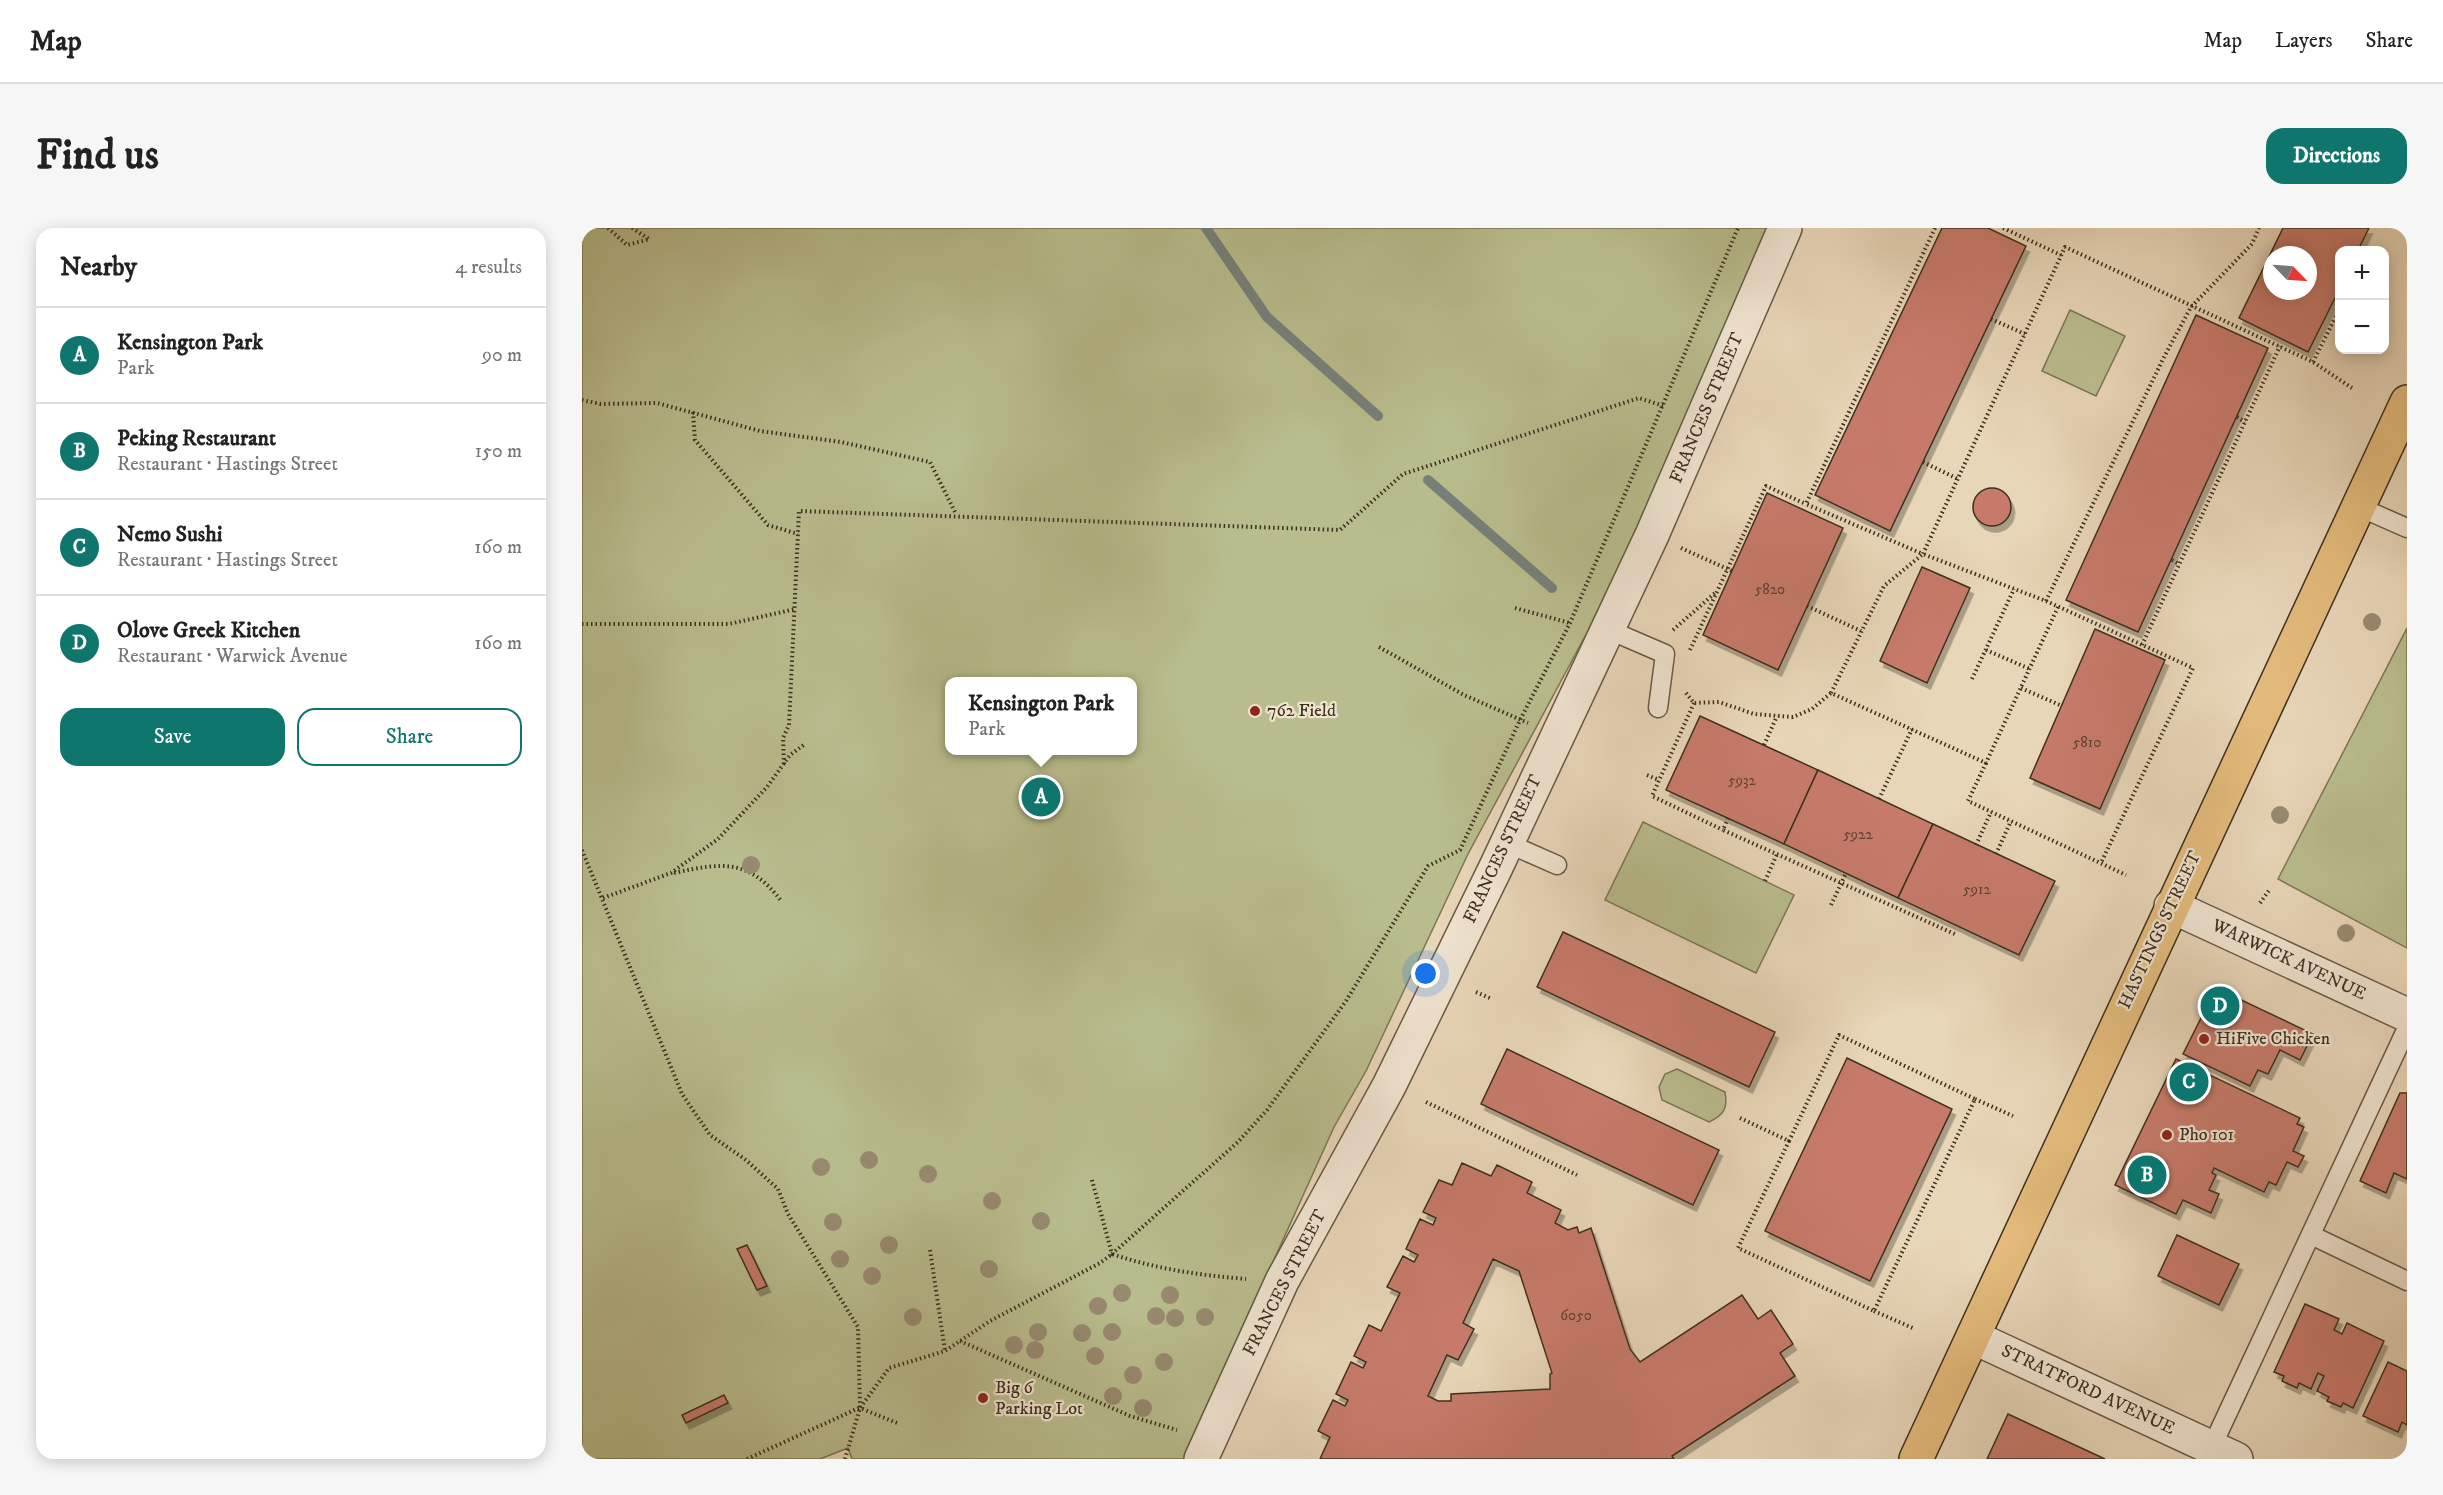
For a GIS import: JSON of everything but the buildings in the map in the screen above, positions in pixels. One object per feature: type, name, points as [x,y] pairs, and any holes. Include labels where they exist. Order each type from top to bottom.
[{"type":"main road","name":"HASTINGS STREET","points":[[1916,1459],[2407,402]]},
{"type":"street","name":"FRANCES STREET","points":[[1193,1447],[1394,1077],[1652,535],[1785,228]]},
{"type":"street","name":"WARWICK AVENUE","points":[[2171,906],[2407,1015]]},
{"type":"street","name":"STRATFORD AVENUE","points":[[1973,1337],[2218,1455]]},
{"type":"lane","points":[[2357,506],[2407,528]]},
{"type":"lane","points":[[1607,629],[1665,654],[1658,708]]},
{"type":"lane","points":[[1507,843],[1557,865]]},
{"type":"lane","points":[[2218,1455],[2311,1236],[2407,1028]]},
{"type":"lane","points":[[2311,1236],[2407,1281]]},
{"type":"path","points":[[608,228],[627,245],[650,239],[632,228]]},
{"type":"path","points":[[747,1459],[860,1408],[888,1368],[945,1351],[990,1321],[1100,1263],[1238,1142],[1267,1110],[1346,1001],[1428,866],[1460,850],[1520,720],[1570,623],[1738,228]]},
{"type":"path","points":[[1806,504],[1935,228]]},
{"type":"path","points":[[2003,228],[2061,255]]},
{"type":"path","points":[[2046,602],[2164,357],[2191,307],[2252,244],[2259,228]]},
{"type":"path","points":[[1694,703],[1719,702],[1754,714],[1793,717],[1812,709],[1831,693],[1884,586],[1923,554],[2065,246],[2191,307],[2313,362],[2352,388]]},
{"type":"path","points":[[2313,362],[2335,318]]},
{"type":"path","points":[[1992,319],[2025,334]]},
{"type":"path","points":[[2142,645],[2280,346]]},
{"type":"path","points":[[784,764],[783,738],[789,725],[799,511],[956,514],[1340,530],[1403,474],[1639,398],[1664,406]]},
{"type":"path","points":[[582,400],[601,404],[657,403],[760,430],[841,442],[930,462],[956,514]]},
{"type":"path","points":[[693,412],[695,440],[760,516],[768,525],[798,534]]},
{"type":"path","points":[[2237,417],[2245,422]]},
{"type":"path","points":[[1923,462],[1958,479]]},
{"type":"path","points":[[1685,661],[1717,591],[1730,570],[1766,486],[1923,554],[2058,607],[2193,668],[2101,863]]},
{"type":"path","points":[[1652,535],[1730,570]]},
{"type":"path","points":[[2172,560],[2179,564]]},
{"type":"path","points":[[1972,679],[2014,589]]},
{"type":"path","points":[[1653,649],[1717,591]]},
{"type":"path","points":[[1807,606],[1861,631]]},
{"type":"path","points":[[2058,607],[1968,801],[2126,875]]},
{"type":"path","points":[[1515,608],[1570,623]]},
{"type":"path","points":[[582,624],[729,624],[795,609]]},
{"type":"path","points":[[1379,647],[1464,695],[1557,735]]},
{"type":"path","points":[[1986,650],[2030,669]]},
{"type":"path","points":[[1682,688],[1694,703]]},
{"type":"path","points":[[2021,688],[2062,706]]},
{"type":"path","points":[[1831,693],[1986,763]]},
{"type":"path","points":[[1694,703],[1652,796],[1957,935]]},
{"type":"path","points":[[1764,745],[1778,716]]},
{"type":"path","points":[[1880,799],[1912,729]]},
{"type":"path","points":[[671,873],[718,839],[767,787],[790,755],[805,744]]},
{"type":"path","points":[[1647,775],[1659,780]]},
{"type":"path","points":[[1976,844],[1991,812]]},
{"type":"path","points":[[1723,830],[1728,818]]},
{"type":"path","points":[[1996,854],[2011,821]]},
{"type":"path","points":[[582,850],[682,1094],[710,1135],[746,1160],[778,1189],[788,1214],[858,1327],[860,1408],[845,1459]]},
{"type":"path","points":[[1764,881],[1776,854]]},
{"type":"path","points":[[603,898],[671,873],[705,866],[737,866],[767,882],[782,902]]},
{"type":"path","points":[[1831,904],[1845,873]]},
{"type":"path","points":[[2260,903],[2270,889]]},
{"type":"path","points":[[1476,992],[1492,999]]},
{"type":"path","points":[[1914,1329],[1738,1248],[1839,1035],[2013,1116]]},
{"type":"path","points":[[1874,1311],[1975,1099]]},
{"type":"path","points":[[1426,1102],[1577,1175]]},
{"type":"path","points":[[1740,1118],[1789,1141]]},
{"type":"path","points":[[1092,1180],[1112,1254]]},
{"type":"path","points":[[930,1250],[945,1351]]},
{"type":"path","points":[[1112,1254],[1144,1265],[1200,1275],[1282,1281]]},
{"type":"path","points":[[960,1341],[1130,1416],[1193,1447]]},
{"type":"path","points":[[860,1408],[897,1423]]},
{"type":"green space","points":[[582,228],[1770,228],[1690,416],[1589,629],[1468,854],[1366,1071],[1334,1127],[1184,1459],[852,1459],[848,1448],[820,1459],[582,1459]]},
{"type":"green space","points":[[2070,310],[2125,336],[2096,396],[2042,371]]},
{"type":"green space","points":[[2407,628],[2407,948],[2278,879]]},
{"type":"green space","points":[[1643,822],[1794,895],[1756,973],[1605,900]]},
{"type":"green space","points":[[1677,1069],[1725,1092],[1725,1107],[1718,1117],[1709,1122],[1662,1100],[1659,1087],[1665,1074]]},
{"type":"waterway","points":[[1206,228],[1267,317],[1378,416]]},
{"type":"waterway","points":[[1428,480],[1552,588]]},
{"type":"place","name":"762 Field","points":[[1255,711]]},
{"type":"place","name":"Kensington Park","points":[[1041,797]]},
{"type":"place","name":"Olove Greek Kitchen","points":[[2220,1006]]},
{"type":"place","name":"HiFive Chicken","points":[[2204,1039]]},
{"type":"place","name":"Nemo Sushi","points":[[2189,1082]]},
{"type":"place","name":"Pho 101","points":[[2167,1135]]},
{"type":"place","name":"Peking Restaurant","points":[[2147,1175]]},
{"type":"place","name":"Big 6 Parking Lot","points":[[983,1398]]}]
